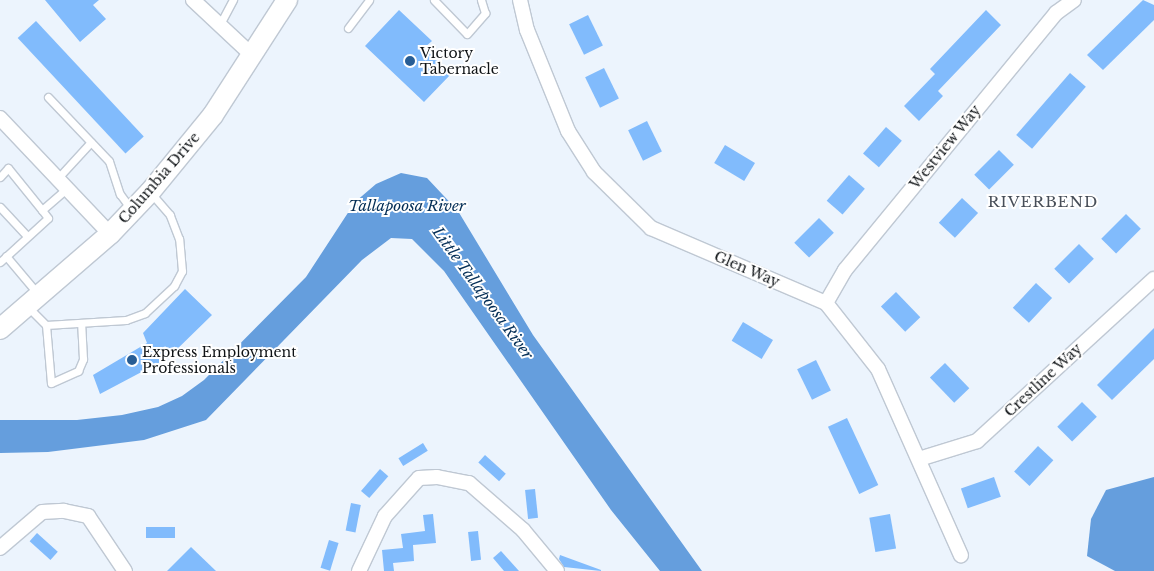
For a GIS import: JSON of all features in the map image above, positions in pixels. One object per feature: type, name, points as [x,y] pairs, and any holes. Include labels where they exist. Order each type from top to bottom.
[{"type":"main road","name":"Columbia Drive","points":[[0,329],[34,302],[110,234],[150,192],[213,115],[254,57],[287,0]]},
{"type":"street","points":[[194,0],[218,26],[254,57]]},
{"type":"street","name":"Glen Way","points":[[520,0],[527,30],[568,131],[594,172],[651,228],[826,303],[878,369],[961,555]]},
{"type":"street","name":"Westview Way","points":[[826,303],[845,270],[1056,12],[1074,0]]},
{"type":"street","points":[[0,118],[110,234]]},
{"type":"street","name":"Crestline Way","points":[[919,459],[977,441],[1154,279]]},
{"type":"street","points":[[359,571],[385,516],[419,478],[437,477],[469,483],[523,530],[557,571]]},
{"type":"street","points":[[0,548],[42,512],[64,511],[88,516],[125,571]]},
{"type":"lane","points":[[218,26],[233,0]]},
{"type":"lane","points":[[348,28],[369,0]]},
{"type":"lane","points":[[434,0],[467,34],[485,13],[481,0]]},
{"type":"lane","points":[[48,97],[109,161],[120,194],[133,210]]},
{"type":"lane","points":[[42,210],[91,142]]},
{"type":"lane","points":[[0,177],[8,168],[48,218],[0,262]]},
{"type":"lane","points":[[46,325],[126,320],[145,313],[174,286],[182,271],[179,239],[170,215],[150,192]]},
{"type":"lane","points":[[0,207],[27,236]]},
{"type":"lane","points":[[6,256],[46,325],[51,383],[78,371],[83,359],[81,324]]},
{"type":"water","name":"Tallapoosa River","points":[[401,173],[427,178],[458,211],[533,335],[702,571],[660,571],[611,510],[444,271],[412,239],[391,238],[362,260],[206,420],[144,440],[48,452],[0,453],[0,420],[77,420],[122,415],[158,407],[182,396],[204,380],[306,277],[355,202],[376,184]]},
{"type":"water","points":[[1154,477],[1154,571],[1115,571],[1087,556],[1091,519],[1106,490]]},
{"type":"building","points":[[45,0],[99,0],[93,5],[106,19],[80,42]]},
{"type":"building","points":[[1143,0],[1154,5],[1154,20],[1103,70],[1087,55]]},
{"type":"building","name":"Victory Tabernacle","points":[[399,10],[432,41],[424,48],[451,74],[424,102],[365,46]]},
{"type":"building","points":[[986,10],[1001,25],[938,91],[943,96],[919,121],[904,106],[935,74],[930,69]]},
{"type":"building","points":[[588,15],[603,46],[584,55],[569,24]]},
{"type":"building","points":[[36,21],[144,137],[125,154],[18,38]]},
{"type":"building","points":[[604,68],[619,99],[600,108],[585,77]]},
{"type":"building","points":[[1070,73],[1086,87],[1032,149],[1016,135]]},
{"type":"building","points":[[647,121],[662,152],[643,161],[628,130]]},
{"type":"building","points":[[886,127],[902,141],[879,167],[863,153]]},
{"type":"building","points":[[725,145],[755,163],[744,181],[714,163]]},
{"type":"building","points":[[999,150],[1014,165],[989,190],[974,175]]},
{"type":"building","points":[[849,175],[865,189],[843,214],[827,201]]},
{"type":"building","points":[[962,198],[978,213],[955,238],[939,223]]},
{"type":"building","points":[[1126,214],[1141,229],[1116,254],[1101,239]]},
{"type":"building","points":[[819,218],[834,233],[809,258],[794,243]]},
{"type":"building","points":[[1079,244],[1094,259],[1069,284],[1054,269]]},
{"type":"building","points":[[1036,283],[1052,298],[1029,323],[1013,308]]},
{"type":"building","points":[[185,289],[212,315],[168,358],[100,394],[93,375],[147,343],[143,333]]},
{"type":"building","points":[[896,292],[920,317],[905,332],[881,307]]},
{"type":"building","points":[[743,322],[773,340],[762,359],[732,341]]},
{"type":"building","points":[[1154,328],[1154,359],[1112,400],[1097,385]]},
{"type":"building","points":[[816,360],[831,391],[812,400],[797,369]]},
{"type":"building","points":[[945,363],[969,388],[954,403],[930,378]]},
{"type":"building","points":[[1082,402],[1097,417],[1072,442],[1057,427]]},
{"type":"building","points":[[847,418],[878,485],[859,494],[828,427]]},
{"type":"building","points":[[423,443],[428,451],[403,466],[398,458]]},
{"type":"building","points":[[1038,446],[1053,460],[1029,486],[1014,472]]},
{"type":"building","points":[[485,455],[506,474],[499,481],[478,462]]},
{"type":"building","points":[[380,469],[388,476],[369,498],[361,491]]},
{"type":"building","points":[[994,477],[1001,497],[968,508],[961,488]]},
{"type":"building","points":[[535,489],[538,518],[528,519],[525,490]]},
{"type":"building","points":[[351,503],[361,505],[355,532],[346,530]]},
{"type":"building","points":[[433,514],[436,543],[413,545],[414,561],[393,563],[394,571],[384,571],[382,550],[403,548],[401,534],[425,531],[423,515]]},
{"type":"building","points":[[890,514],[896,548],[875,552],[869,518]]},
{"type":"building","points":[[146,527],[175,527],[175,538],[146,538]]},
{"type":"building","points":[[478,531],[481,560],[471,561],[468,532]]},
{"type":"building","points":[[37,533],[58,552],[50,560],[30,541]]},
{"type":"building","points":[[329,540],[339,543],[330,571],[321,568]]},
{"type":"building","points":[[191,547],[216,571],[167,571]]},
{"type":"building","points":[[501,551],[519,571],[504,571],[493,558]]},
{"type":"building","points":[[560,555],[601,571],[564,567],[559,559]]},
{"type":"place","name":"Victory Tabernacle","points":[[410,61]]},
{"type":"place","name":"Express Employment Professionals","points":[[132,360]]},
{"type":"district","name":"RIVERBEND","points":[[1043,202]]},
{"type":"water label","name":"Little Tallapoosa River","points":[[483,293]]}]
